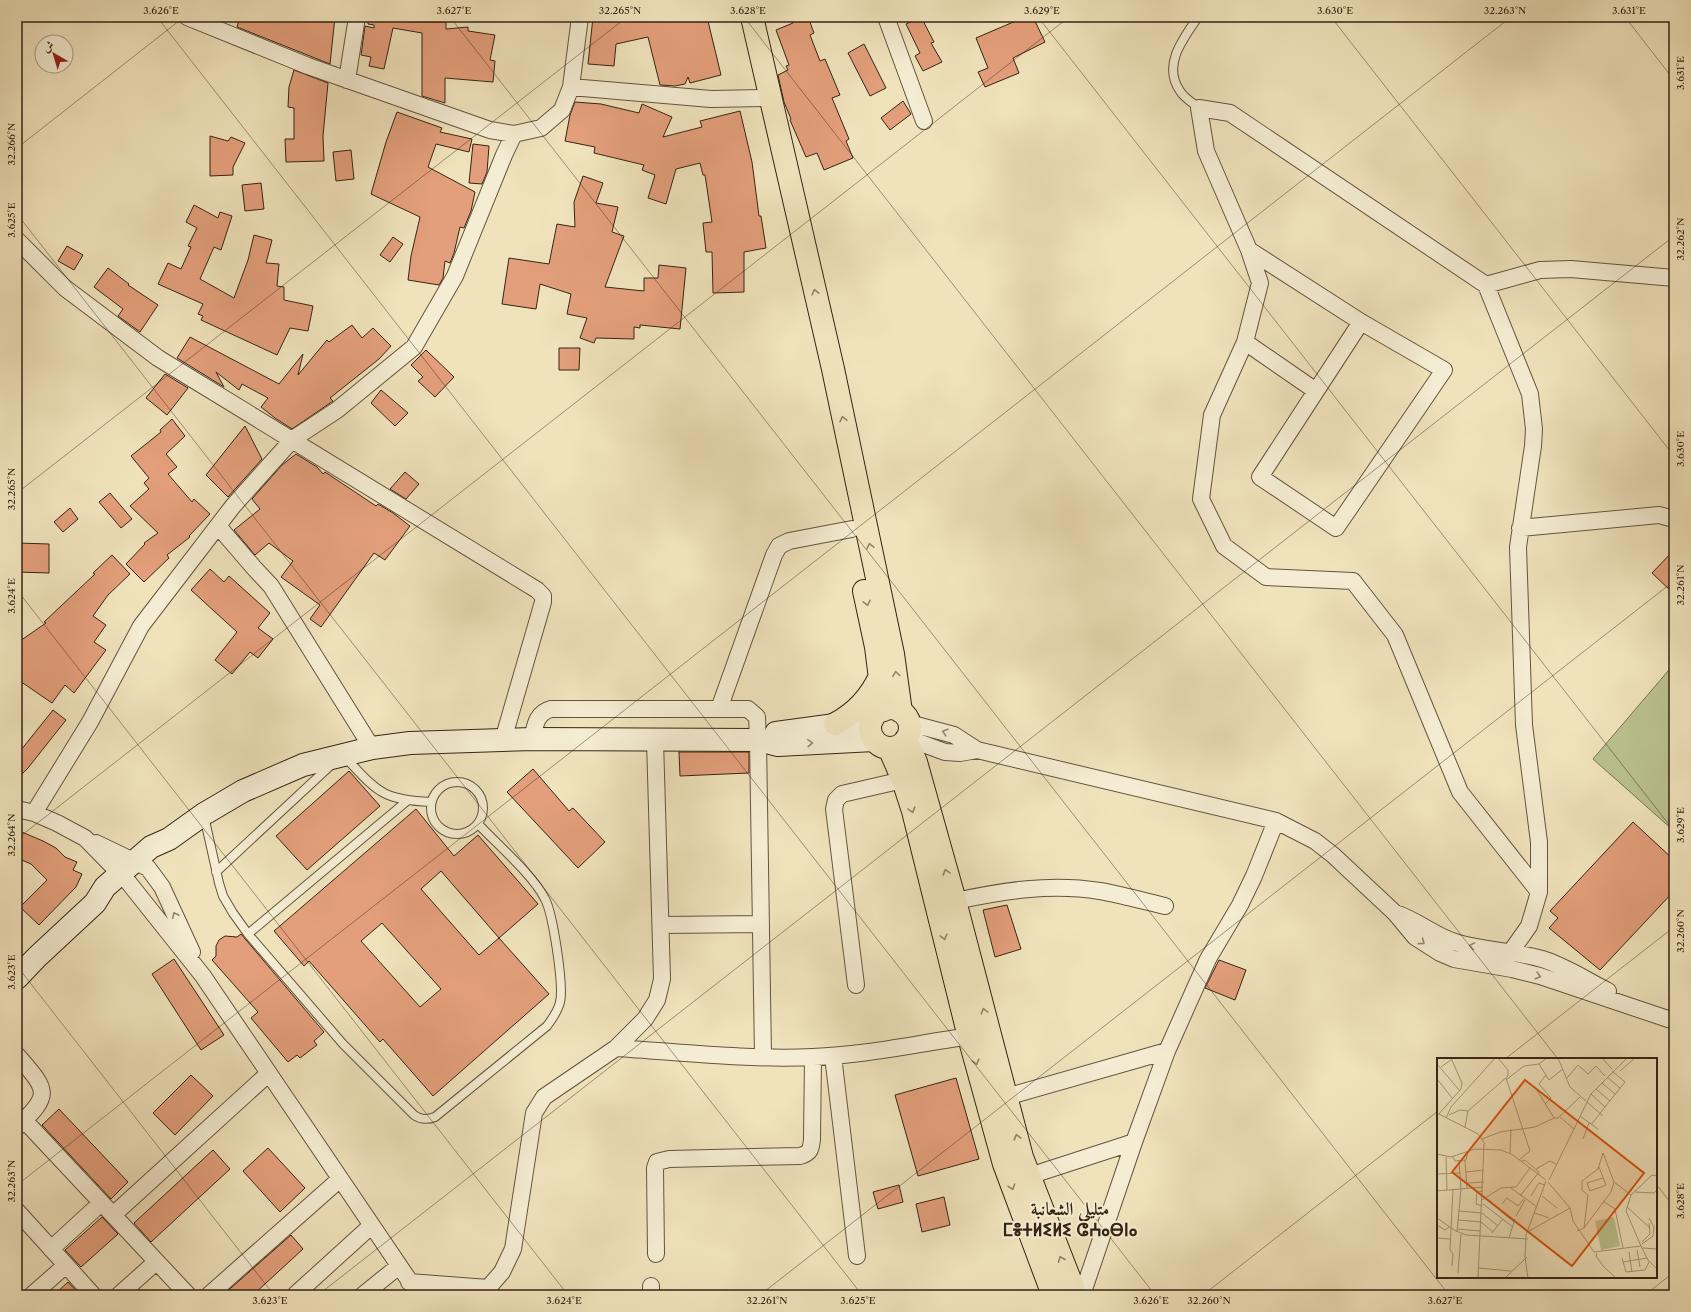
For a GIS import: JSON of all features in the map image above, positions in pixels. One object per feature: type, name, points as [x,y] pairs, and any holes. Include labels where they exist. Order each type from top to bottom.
[{"type":"main road","points":[[741,17],[765,98],[833,369],[893,654],[893,729],[916,762],[954,901],[1004,1164],[1053,1295]]},
{"type":"main road","points":[[752,17],[765,98],[852,529],[880,676],[893,729],[903,780],[979,1035],[1006,1097],[1022,1157],[1076,1295]]},
{"type":"main road","points":[[835,724],[846,718],[866,699],[880,676]]},
{"type":"main road","points":[[758,740],[776,732],[835,724],[893,729]]},
{"type":"main road","points":[[17,978],[37,957],[95,903],[114,896],[133,871],[165,851],[169,839],[204,814],[243,791],[302,765],[342,754],[410,743],[532,739],[758,740],[778,745],[893,729]]},
{"type":"street","points":[[187,17],[308,66],[490,130],[514,134],[541,128],[562,110],[571,87],[580,17]]},
{"type":"street","points":[[348,80],[357,17]]},
{"type":"street","points":[[886,17],[924,121]]},
{"type":"street","points":[[571,87],[711,99],[765,98]]},
{"type":"street","points":[[1500,967],[1529,926],[1539,892],[1539,842],[1524,725],[1518,547],[1534,446],[1533,412],[1530,394],[1486,285],[1230,113],[1199,108],[1206,151],[1248,250],[1260,283],[1245,342],[1212,415],[1200,499],[1224,546],[1266,577],[1353,581],[1394,635],[1460,792],[1539,892]]},
{"type":"street","points":[[34,813],[90,722],[141,626],[233,506],[261,472],[293,439],[337,410],[414,347],[455,276],[514,134]]},
{"type":"street","points":[[17,240],[65,288],[158,358],[293,439],[530,586],[543,596],[543,602],[503,740]]},
{"type":"street","points":[[1248,250],[1361,322],[1444,370],[1336,528],[1260,477],[1361,322]]},
{"type":"street","points":[[1486,285],[1540,270],[1571,269],[1674,278]]},
{"type":"street","points":[[1245,342],[1316,391]]},
{"type":"street","points":[[1520,528],[1659,515],[1674,519]]},
{"type":"street","points":[[218,526],[255,570],[271,586],[372,748]]},
{"type":"street","points":[[719,709],[774,554],[779,546],[789,541],[852,529]]},
{"type":"street","points":[[532,739],[536,720],[546,711],[551,709],[748,709],[757,717],[763,1056]]},
{"type":"street","points":[[893,729],[945,752],[960,753],[977,750],[1276,821],[1315,841],[1333,855],[1396,913],[1415,936],[1440,953],[1454,959],[1500,967],[1555,980],[1607,1000],[1674,1021]]},
{"type":"street","points":[[409,1282],[487,1291],[502,1272],[513,1249],[534,1113],[544,1097],[616,1048],[645,1019],[657,1000],[662,979],[655,740]]},
{"type":"street","points":[[856,986],[834,809],[836,800],[842,794],[903,780]]},
{"type":"street","points":[[17,809],[34,813],[57,822],[85,838],[133,871],[162,887],[203,976]]},
{"type":"street","points":[[1082,1295],[1166,1051],[1208,959],[1240,905],[1251,882],[1276,821]]},
{"type":"street","points":[[133,871],[268,1074],[419,1295]]},
{"type":"street","points":[[954,901],[1008,890],[1053,888],[1099,891],[1165,906]]},
{"type":"street","points":[[1396,913],[1413,920],[1446,939],[1543,960],[1557,965],[1618,996],[1674,1012]]},
{"type":"street","points":[[661,925],[761,924]]},
{"type":"street","points":[[616,1048],[763,1056],[813,1057],[893,1050],[979,1035]]},
{"type":"street","points":[[1006,1097],[1166,1051]]},
{"type":"street","points":[[17,1055],[35,1076],[41,1088],[43,1097],[21,1124],[101,1203],[188,1295]]},
{"type":"street","points":[[833,1056],[857,1256]]},
{"type":"street","points":[[656,1254],[655,1168],[657,1162],[669,1159],[800,1156],[808,1153],[812,1149],[813,1057]]},
{"type":"street","points":[[113,1216],[268,1074]]},
{"type":"street","points":[[1029,1176],[1134,1142]]},
{"type":"street","points":[[209,1295],[340,1179]]},
{"type":"street","points":[[51,1249],[101,1203]]},
{"type":"street","points":[[17,1211],[93,1295]]},
{"type":"street","points":[[295,1295],[372,1226]]},
{"type":"street","points":[[119,1295],[156,1262]]},
{"type":"street","points":[[32,1295],[66,1265]]},
{"type":"street","points":[[363,1295],[399,1266]]},
{"type":"lane","points":[[1198,17],[1179,46],[1173,62],[1174,79],[1180,92],[1199,108]]},
{"type":"lane","points":[[216,872],[342,754],[380,792],[407,801],[431,802]]},
{"type":"lane","points":[[452,782],[463,782],[472,787],[480,794],[483,804],[482,815],[478,824],[470,831],[461,834],[446,832],[434,822],[430,812],[431,802],[435,793],[443,786],[452,782]]},
{"type":"lane","points":[[248,934],[407,801]]},
{"type":"lane","points":[[204,814],[216,872],[223,896],[248,934],[343,1044],[414,1115],[420,1119],[428,1120],[435,1117],[547,1026],[556,1014],[560,1001],[561,987],[550,916],[546,900],[536,884],[478,824]]},
{"type":"green space","points":[[1674,664],[1674,831],[1593,759]]},
{"type":"building","points":[[240,17],[335,17],[330,64],[237,27]]},
{"type":"building","points":[[368,17],[410,17],[409,22],[446,22],[446,29],[468,27],[468,31],[495,35],[490,60],[495,61],[493,82],[445,78],[445,103],[422,96],[422,33],[393,28],[384,69],[369,66],[371,57],[361,55],[365,26],[374,28],[374,25],[368,24]]},
{"type":"building","points":[[593,17],[707,17],[721,75],[690,83],[688,77],[685,84],[675,86],[660,85],[648,37],[616,44],[614,66],[588,64]]},
{"type":"building","points":[[790,17],[808,17],[814,33],[810,35],[820,61],[825,59],[840,95],[832,98],[849,139],[846,141],[853,158],[824,170],[817,153],[806,157],[790,120],[791,119],[784,102],[778,75],[788,70],[786,66],[789,65],[776,30],[793,23]]},
{"type":"building","points":[[921,17],[934,42],[931,43],[942,62],[923,71],[915,56],[920,53],[906,24]]},
{"type":"building","points":[[1025,17],[1033,17],[1045,42],[1013,58],[1019,73],[985,87],[978,72],[988,68],[976,38]]},
{"type":"building","points":[[864,44],[886,88],[870,96],[848,53]]},
{"type":"building","points":[[294,70],[328,83],[323,136],[324,161],[286,162],[285,139],[294,139],[294,108],[288,107],[289,87]]},
{"type":"building","points":[[903,101],[911,114],[890,130],[881,118]]},
{"type":"building","points":[[575,102],[601,104],[639,113],[642,104],[672,117],[663,137],[702,127],[700,121],[740,111],[752,162],[759,216],[761,216],[766,248],[744,252],[744,292],[713,293],[712,252],[706,252],[703,223],[712,222],[705,175],[703,175],[700,163],[676,169],[666,204],[648,198],[655,175],[642,170],[644,165],[594,153],[595,147],[565,141],[570,115]]},
{"type":"building","points":[[397,112],[442,128],[440,132],[472,139],[469,152],[436,144],[428,167],[475,192],[471,211],[464,228],[460,227],[450,263],[445,261],[443,278],[439,285],[408,280],[411,256],[420,217],[371,194],[386,142]]},
{"type":"building","points":[[210,136],[228,141],[231,137],[245,143],[233,167],[233,175],[210,176]]},
{"type":"building","points":[[473,144],[489,146],[487,172],[482,184],[469,183]]},
{"type":"building","points":[[351,150],[354,179],[336,181],[333,152]]},
{"type":"building","points":[[583,176],[603,183],[596,203],[618,207],[612,232],[624,236],[605,287],[644,291],[644,278],[658,278],[659,265],[686,268],[680,329],[640,325],[640,328],[634,327],[634,339],[596,338],[594,343],[580,338],[587,318],[567,314],[571,294],[540,284],[536,309],[502,304],[509,258],[549,264],[557,224],[575,227],[574,202]]},
{"type":"building","points":[[261,183],[264,209],[245,211],[242,185]]},
{"type":"building","points":[[194,205],[218,218],[220,212],[232,216],[221,250],[214,247],[200,279],[234,298],[248,260],[254,235],[272,240],[266,263],[279,264],[277,286],[284,287],[284,300],[313,306],[308,331],[290,328],[277,355],[201,320],[203,316],[198,314],[203,304],[158,284],[168,263],[181,269],[191,247],[188,246],[197,228],[186,222]]},
{"type":"building","points":[[393,237],[403,244],[390,262],[380,255]]},
{"type":"building","points":[[67,246],[83,255],[74,270],[58,261]]},
{"type":"building","points":[[108,268],[129,284],[128,285],[158,305],[140,332],[118,316],[123,309],[94,287]]},
{"type":"building","points":[[352,325],[362,338],[373,328],[391,346],[379,359],[330,398],[333,401],[292,429],[261,407],[268,398],[242,384],[239,390],[216,372],[224,387],[177,358],[190,337],[279,384],[303,354],[298,375],[327,340],[329,342]]},
{"type":"building","points":[[559,348],[580,348],[579,370],[559,370]]},
{"type":"building","points":[[426,350],[454,377],[435,397],[418,381],[423,377],[411,365]]},
{"type":"building","points":[[165,374],[188,388],[167,415],[146,398]]},
{"type":"building","points":[[381,390],[408,413],[395,426],[371,403]]},
{"type":"building","points":[[172,419],[185,436],[166,454],[177,467],[168,474],[192,502],[194,499],[210,514],[189,536],[190,537],[167,555],[169,558],[144,582],[126,564],[145,544],[144,543],[158,533],[130,506],[149,489],[144,483],[149,478],[131,456],[161,432],[160,430]]},
{"type":"building","points":[[245,426],[262,459],[228,497],[206,475]]},
{"type":"building","points":[[296,454],[317,467],[323,474],[325,472],[376,506],[378,504],[393,513],[410,526],[385,560],[374,553],[321,627],[310,619],[320,605],[281,577],[293,561],[269,543],[255,555],[234,530],[260,509],[252,499],[282,465]]},
{"type":"building","points":[[405,472],[419,484],[406,499],[390,489]]},
{"type":"building","points":[[110,493],[132,519],[121,528],[99,502]]},
{"type":"building","points":[[70,508],[78,519],[63,532],[54,522]]},
{"type":"building","points":[[17,543],[49,544],[49,573],[17,572]]},
{"type":"building","points":[[1674,550],[1674,594],[1652,573]]},
{"type":"building","points":[[112,555],[130,574],[108,595],[93,616],[106,625],[94,642],[106,650],[74,693],[65,685],[52,703],[17,679],[17,654],[22,650],[17,643],[46,623],[44,622],[95,574],[93,573]]},
{"type":"building","points":[[210,569],[224,582],[229,576],[270,613],[258,628],[273,639],[258,658],[250,652],[232,674],[215,660],[237,632],[191,590]]},
{"type":"building","points":[[53,710],[66,720],[28,768],[17,779],[17,755]]},
{"type":"building","points":[[679,752],[749,752],[749,773],[680,776]]},
{"type":"building","points":[[533,769],[569,811],[573,808],[605,842],[578,868],[507,792]]},
{"type":"building","points":[[349,771],[380,806],[307,870],[276,836]]},
{"type":"building","points":[[416,809],[454,856],[478,835],[538,904],[499,938],[549,994],[433,1096],[383,1039],[380,1042],[309,961],[304,966],[274,931]],"holes":[[[441,871],[499,938],[479,955],[421,889]],[[382,923],[441,989],[420,1007],[361,941]]]},
{"type":"building","points":[[1633,822],[1674,860],[1674,891],[1600,970],[1549,928],[1558,918],[1550,911]]},
{"type":"building","points":[[17,830],[43,841],[56,848],[65,857],[77,862],[73,870],[82,874],[76,887],[39,925],[20,907],[47,880],[31,864],[17,858]]},
{"type":"building","points":[[1007,905],[1021,949],[995,957],[983,910]]},
{"type":"building","points":[[241,934],[324,1032],[314,1041],[317,1045],[300,1058],[297,1055],[288,1062],[251,1018],[258,1012],[212,960],[216,956],[216,946],[219,940],[225,936],[237,937]]},
{"type":"building","points":[[174,959],[224,1035],[201,1050],[152,974]]},
{"type":"building","points":[[1219,960],[1246,970],[1235,1000],[1205,988]]},
{"type":"building","points":[[191,1075],[213,1096],[175,1135],[153,1113]]},
{"type":"building","points":[[956,1078],[979,1159],[918,1176],[895,1095]]},
{"type":"building","points":[[59,1109],[128,1182],[111,1199],[42,1125]]},
{"type":"building","points":[[268,1148],[305,1188],[280,1212],[243,1171]]},
{"type":"building","points":[[213,1150],[230,1169],[151,1242],[134,1223]]},
{"type":"building","points":[[899,1185],[903,1202],[878,1209],[873,1192]]},
{"type":"building","points":[[944,1197],[950,1225],[922,1232],[916,1204]]},
{"type":"building","points":[[102,1217],[118,1234],[81,1267],[65,1250]]},
{"type":"building","points":[[291,1235],[303,1249],[253,1295],[223,1295]]},
{"type":"building","points":[[68,1282],[80,1295],[54,1295]]},
{"type":"district","name":"متليلي الشعانبة ⵎⴻⵜⵍⵉⵍⵉ ⵛⵄⴰⴱⵏⴰ","points":[[1070,1219]]}]
